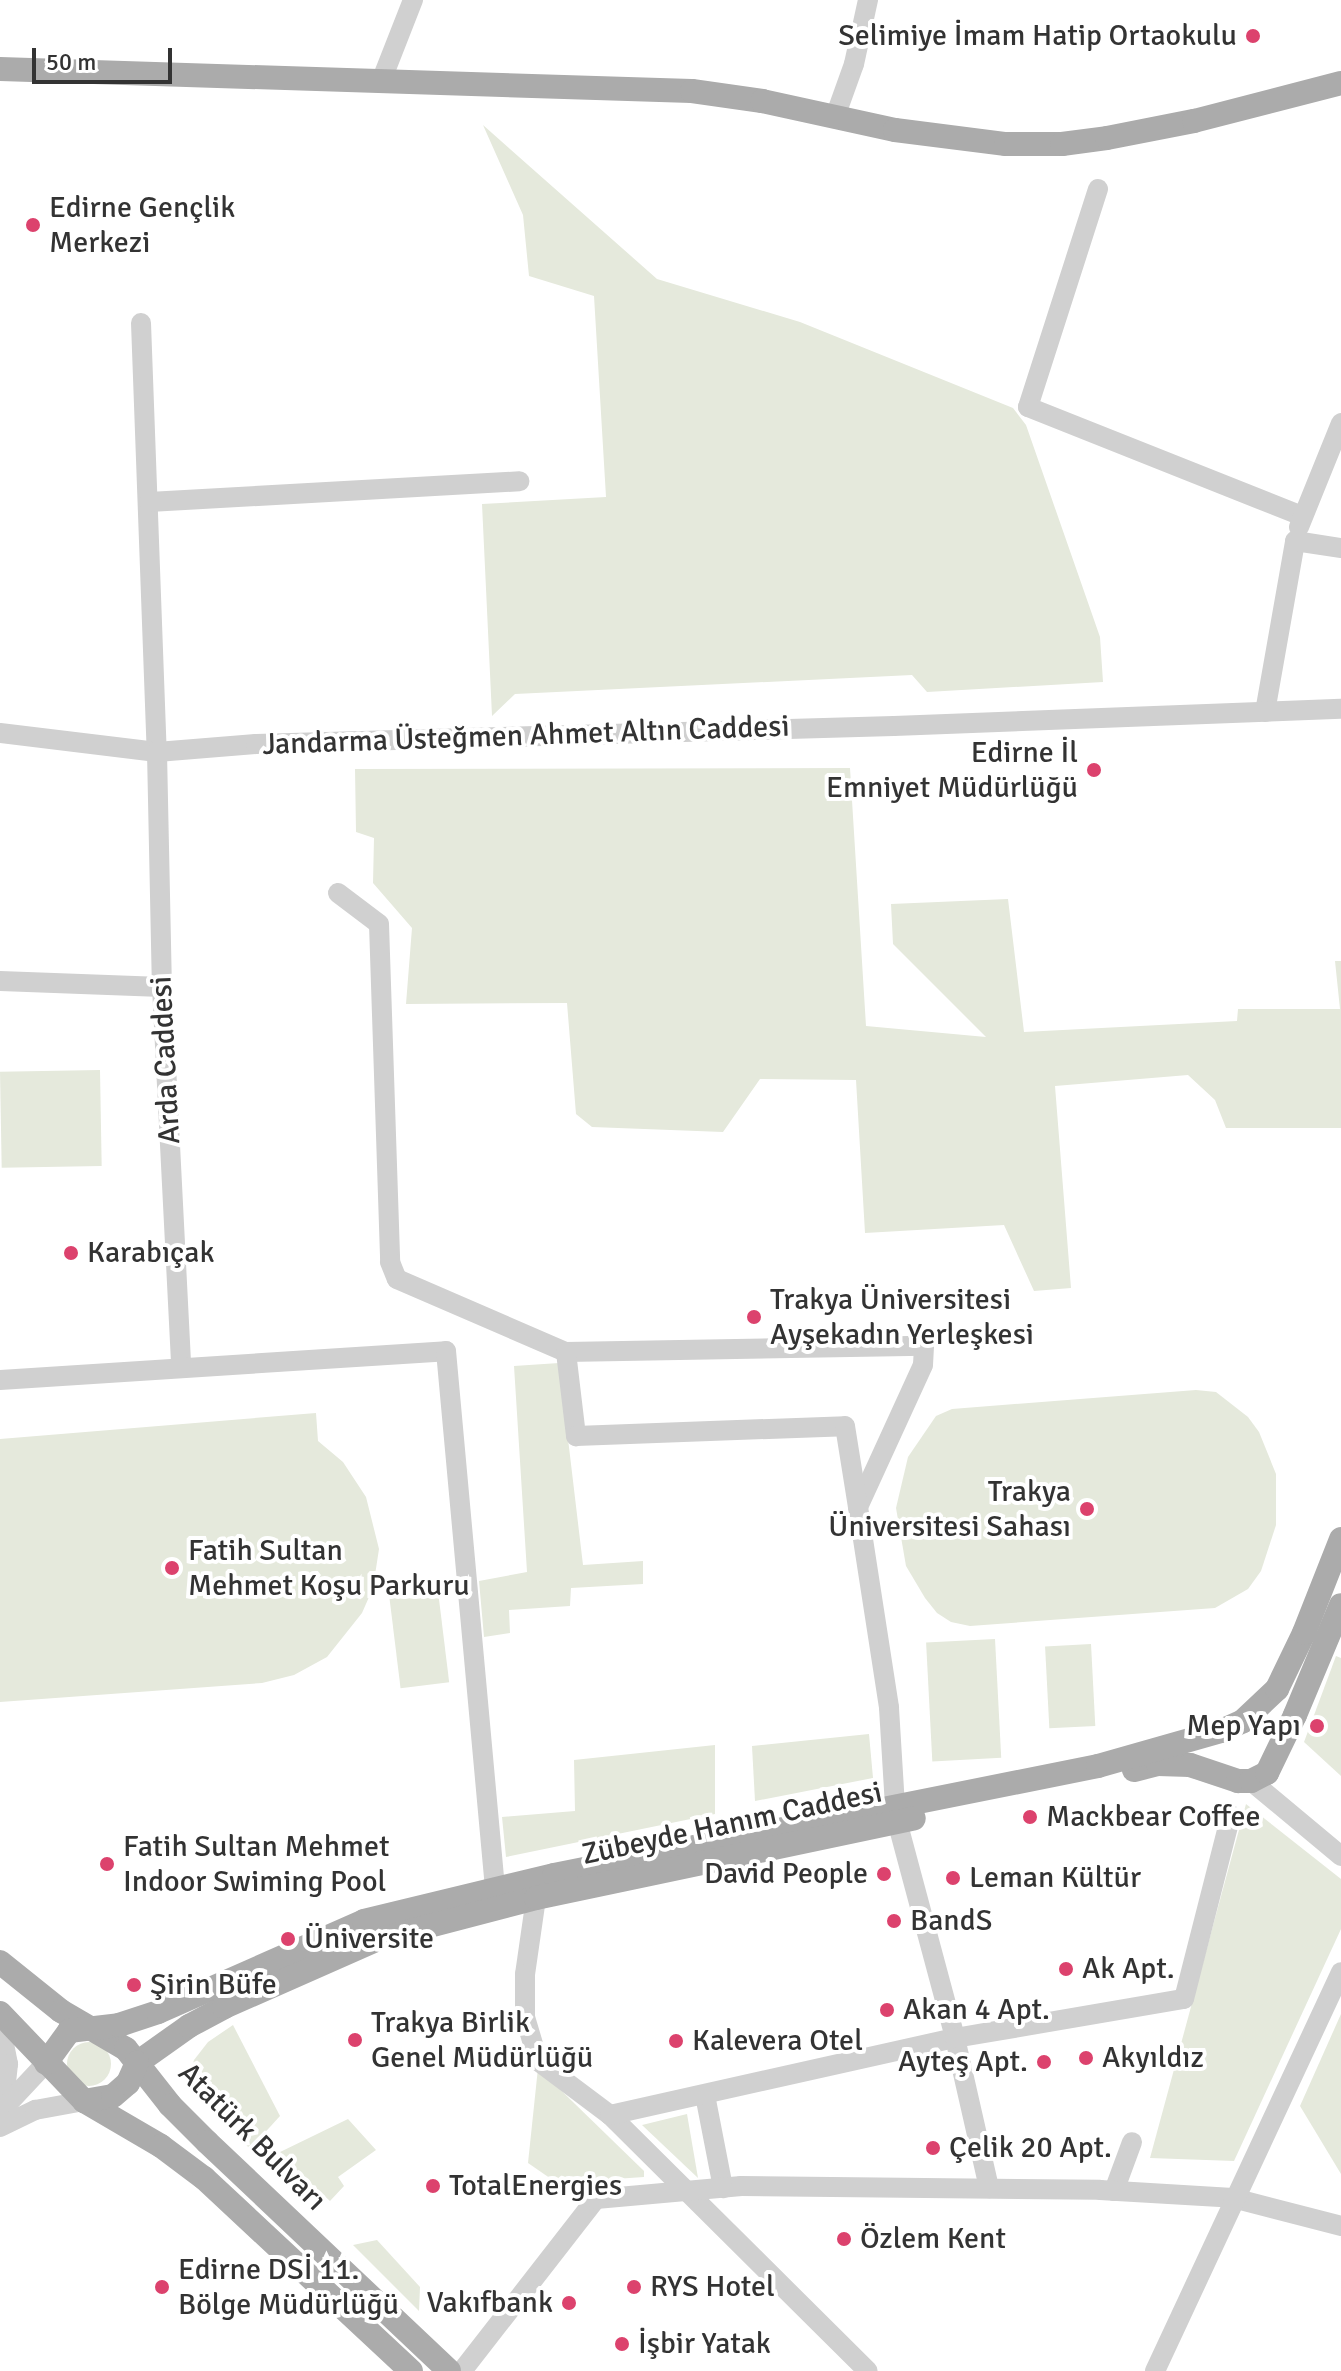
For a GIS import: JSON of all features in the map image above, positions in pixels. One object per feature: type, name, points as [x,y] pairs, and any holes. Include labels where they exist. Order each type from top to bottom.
[{"type":"main road","points":[[0,69],[692,91],[954,140],[1062,144],[1194,121],[1341,83]]},
{"type":"main road","points":[[1324,1641],[1341,1539]]},
{"type":"main road","points":[[1251,1781],[1267,1773],[1341,1605]]},
{"type":"main road","name":"Zübeyde Hanım Caddesi","points":[[137,2063],[189,2026],[224,2007],[376,1940],[536,1898],[1098,1766],[1221,1731],[1243,1721],[1324,1641]]},
{"type":"main road","points":[[1216,1773],[1213,1753],[1221,1731]]},
{"type":"main road","name":"Zübeyde Hanım Caddesi","points":[[92,2028],[119,2025],[158,2012],[364,1921],[495,1888],[896,1813],[1021,1797],[1158,1764],[1190,1765],[1238,1781],[1251,1781]]},
{"type":"main road","name":"Atatürk Bulvarı","points":[[0,1962],[61,2011],[116,2040],[170,2105],[449,2371]]},
{"type":"main road","name":"Atatürk Bulvarı","points":[[0,2013],[84,2101],[161,2146],[204,2178],[411,2371]]},
{"type":"main road","points":[[46,2063],[69,2031],[92,2028]]},
{"type":"main road","points":[[84,2101],[113,2096],[128,2083],[137,2063]]},
{"type":"street","points":[[382,79],[413,0]]},
{"type":"street","points":[[835,117],[854,64],[868,0]]},
{"type":"street","points":[[1098,189],[1028,407],[1302,516]]},
{"type":"street","name":"Arda Caddesi","points":[[141,323],[157,752],[162,987],[181,1367]]},
{"type":"street","points":[[1265,712],[1295,541],[1302,516],[1341,423]]},
{"type":"street","points":[[149,502],[519,481]]},
{"type":"street","points":[[1295,541],[1341,548]]},
{"type":"street","name":"Jandarma Üsteğmen Ahmet Altın Caddesi","points":[[0,733],[157,752],[256,744],[1341,709]]},
{"type":"street","points":[[338,893],[379,924],[390,1262],[397,1279],[566,1352],[924,1346],[923,1365],[858,1507]]},
{"type":"street","points":[[0,981],[162,987]]},
{"type":"street","points":[[0,1380],[446,1351],[495,1888]]},
{"type":"street","points":[[566,1352],[576,1436],[845,1426],[889,1708],[896,1813],[955,2038],[989,2188]]},
{"type":"street","name":"Zübeyde Hanım Caddesi","points":[[1251,1781],[1341,1856]]},
{"type":"street","points":[[610,2115],[955,2038],[1184,1999],[1231,1815]]},
{"type":"street","points":[[536,1898],[525,1974],[525,2017],[538,2061],[610,2115],[868,2371]]},
{"type":"street","points":[[1155,2371],[1341,1972]]},
{"type":"street","points":[[0,2024],[8,2064],[1,2117]]},
{"type":"street","points":[[1,2117],[46,2063]]},
{"type":"street","points":[[705,2095],[723,2188]]},
{"type":"street","points":[[1,2117],[84,2101]]},
{"type":"street","points":[[1114,2191],[1132,2142]]},
{"type":"street","points":[[462,2371],[596,2199],[723,2188],[862,2185],[1114,2191],[1233,2198],[1341,2226]]},
{"type":"shaded area","points":[[483,125],[657,279],[800,322],[1013,408],[1026,425],[1100,637],[1103,682],[927,692],[912,675],[515,694],[492,716],[482,504],[606,497],[594,296],[529,276],[523,215]]},
{"type":"shaded area","points":[[850,768],[866,1026],[986,1037],[893,944],[891,904],[1008,899],[1024,1032],[1237,1021],[1238,1009],[1340,1009],[1335,961],[1341,961],[1341,1128],[1226,1128],[1215,1100],[1188,1075],[1055,1086],[1071,1288],[1034,1291],[1004,1225],[865,1233],[856,1080],[760,1079],[723,1132],[592,1127],[576,1114],[567,1003],[406,1004],[412,928],[373,883],[374,838],[356,832],[355,769]]},
{"type":"shaded area","points":[[100,1070],[102,1166],[2,1168],[0,1072]]},
{"type":"shaded area","points":[[559,1363],[583,1565],[643,1561],[643,1584],[571,1588],[570,1606],[509,1610],[510,1633],[484,1637],[479,1581],[527,1572],[514,1366]]},
{"type":"shaded area","name":"Trakya Üniversitesi Sahası","points":[[1196,1390],[1216,1392],[1248,1417],[1259,1432],[1276,1474],[1276,1525],[1261,1571],[1248,1589],[1215,1608],[970,1626],[951,1622],[937,1613],[906,1566],[896,1508],[908,1457],[936,1416],[952,1409]]},
{"type":"shaded area","name":"Fatih Sultan Mehmet Koşu Parkuru","points":[[316,1413],[318,1441],[343,1462],[366,1497],[379,1549],[373,1588],[362,1613],[327,1657],[294,1675],[262,1683],[0,1702],[0,1439]]},
{"type":"shaded area","points":[[437,1583],[449,1682],[401,1688],[388,1589]]},
{"type":"shaded area","points":[[995,1639],[1001,1758],[932,1761],[926,1643]]},
{"type":"shaded area","points":[[1091,1644],[1095,1726],[1049,1728],[1045,1646]]},
{"type":"shaded area","points":[[1336,1656],[1341,1658],[1341,1776],[1304,1742]]},
{"type":"shaded area","points":[[869,1734],[873,1778],[755,1801],[752,1746]]},
{"type":"shaded area","points":[[715,1745],[715,1814],[506,1857],[502,1817],[575,1811],[574,1760]]},
{"type":"shaded area","points":[[1246,1804],[1341,1879],[1341,1929],[1234,2161],[1150,2158]]},
{"type":"shaded area","points":[[1341,2014],[1341,2174],[1300,2106]]},
{"type":"shaded area","points":[[233,2025],[280,2116],[250,2149],[188,2079],[194,2060],[208,2042]]},
{"type":"shaded area","points":[[89,2042],[104,2049],[111,2064],[104,2079],[89,2086],[74,2079],[67,2064],[74,2049]]},
{"type":"shaded area","points":[[538,2068],[644,2171],[644,2177],[557,2183],[528,2163]]},
{"type":"shaded area","points":[[687,2114],[698,2178],[642,2125]]},
{"type":"shaded area","points":[[348,2119],[376,2150],[338,2177],[344,2186],[330,2201],[278,2153]]},
{"type":"shaded area","points":[[377,2240],[420,2287],[419,2311],[353,2245]]},
{"type":"place","name":"Selimiye İmam Hatip Ortaokulu","points":[[1253,36]]},
{"type":"place","name":"Edirne Gençlik Merkezi","points":[[33,225]]},
{"type":"place","name":"Edirne İl Emniyet Müdürlüğü","points":[[1094,770]]},
{"type":"place","name":"Karabıçak","points":[[71,1253]]},
{"type":"place","name":"Trakya Üniversitesi Ayşekadın Yerleşkesi","points":[[754,1317]]},
{"type":"place","name":"Trakya Üniversitesi Sahası","points":[[1087,1509]]},
{"type":"place","name":"Fatih Sultan Mehmet Koşu Parkuru","points":[[172,1568]]},
{"type":"place","name":"Mep Yapı","points":[[1317,1726]]},
{"type":"place","name":"Mackbear Coffee","points":[[1030,1817]]},
{"type":"place","name":"Fatih Sultan Mehmet Indoor Swiming Pool","points":[[107,1864]]},
{"type":"place","name":"David People","points":[[884,1874]]},
{"type":"place","name":"Leman Kültür","points":[[953,1878]]},
{"type":"place","name":"BandS","points":[[894,1921]]},
{"type":"place","name":"Üniversite","points":[[288,1939]]},
{"type":"place","name":"Ak Apt.","points":[[1066,1969]]},
{"type":"place","name":"Şirin Büfe","points":[[134,1985]]},
{"type":"place","name":"Akan 4 Apt.","points":[[887,2010]]},
{"type":"place","name":"Trakya Birlik Genel Müdürlüğü","points":[[355,2040]]},
{"type":"place","name":"Kalevera Otel","points":[[676,2041]]},
{"type":"place","name":"Akyıldız","points":[[1086,2058]]},
{"type":"place","name":"Ayteş Apt.","points":[[1044,2062]]},
{"type":"place","name":"Çelik 20 Apt.","points":[[933,2148]]},
{"type":"place","name":"TotalEnergies","points":[[433,2186]]},
{"type":"place","name":"Özlem Kent","points":[[844,2239]]},
{"type":"place","name":"Edirne DSİ 11. Bölge Müdürlüğü","points":[[162,2287]]},
{"type":"place","name":"RYS Hotel","points":[[634,2287]]},
{"type":"place","name":"Vakıfbank","points":[[569,2303]]},
{"type":"place","name":"İşbir Yatak","points":[[622,2344]]}]
